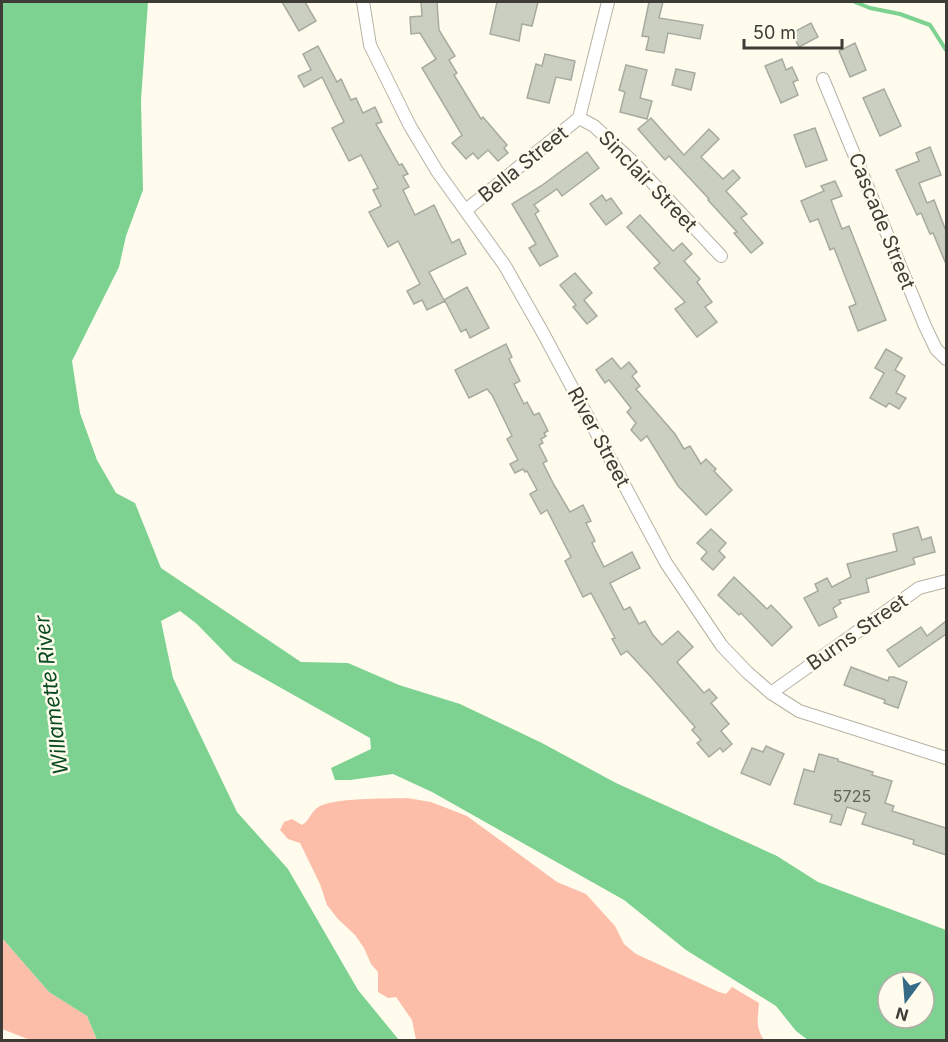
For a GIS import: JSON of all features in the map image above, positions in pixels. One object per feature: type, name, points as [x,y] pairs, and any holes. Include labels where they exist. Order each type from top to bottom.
[{"type":"street","name":"River Street","points":[[363,2],[370,45],[410,126],[432,162],[505,266],[666,563],[722,646],[771,693],[799,711],[946,758]]},
{"type":"street","name":"Sinclair Street","points":[[608,2],[579,118],[594,126],[634,163],[721,256]]},
{"type":"street","name":"Cascade Street","points":[[823,79],[925,326],[936,349],[946,359]]},
{"type":"street","name":"Bella Street","points":[[466,210],[579,118]]},
{"type":"street","name":"Burns Street","points":[[771,693],[919,588],[946,581]]},
{"type":"shaded area","points":[[407,798],[431,802],[467,816],[557,882],[586,894],[615,926],[624,944],[636,954],[719,992],[726,994],[732,987],[759,1003],[758,1027],[764,1040],[416,1040],[412,1020],[396,997],[388,998],[378,992],[378,972],[355,935],[327,905],[320,884],[300,843],[288,839],[280,830],[284,822],[292,819],[302,825],[317,808],[324,804],[347,800]]},
{"type":"shaded area","points":[[2,938],[49,992],[87,1016],[97,1040],[30,1040],[2,1029]]},
{"type":"water","name":"Willamette River","points":[[2,2],[148,2],[141,100],[143,190],[126,236],[119,267],[72,361],[80,413],[97,460],[116,493],[135,503],[161,568],[301,662],[348,663],[399,685],[460,704],[542,743],[616,783],[777,856],[818,882],[946,930],[946,1040],[808,1040],[796,1031],[776,1006],[686,950],[624,900],[432,792],[393,774],[335,780],[331,768],[371,749],[370,738],[233,661],[197,624],[180,611],[161,621],[173,678],[237,812],[288,869],[358,990],[399,1040],[97,1040],[87,1016],[49,992],[2,938]]},
{"type":"building","points":[[282,2],[305,2],[316,21],[299,31]]},
{"type":"building","points":[[421,2],[437,2],[439,30],[455,56],[449,60],[457,73],[454,75],[481,119],[483,117],[507,145],[504,148],[508,153],[498,161],[488,150],[478,159],[473,153],[466,159],[452,143],[462,135],[422,68],[436,59],[420,33],[411,34],[410,17],[422,16]]},
{"type":"building","points":[[497,2],[538,2],[532,26],[522,24],[519,41],[490,34]]},
{"type":"building","points":[[649,2],[663,2],[659,18],[703,25],[700,39],[668,33],[664,53],[646,50],[649,37],[642,36]]},
{"type":"building","points":[[811,23],[818,37],[799,47],[792,33]]},
{"type":"building","points":[[855,43],[866,70],[850,77],[839,51]]},
{"type":"building","points":[[318,46],[337,82],[341,79],[351,100],[356,98],[363,113],[375,107],[382,122],[376,124],[399,165],[402,164],[408,174],[403,176],[409,187],[403,190],[415,215],[434,205],[452,243],[459,239],[466,254],[429,272],[444,300],[467,287],[489,328],[470,338],[466,329],[461,332],[445,301],[427,310],[422,300],[414,304],[407,291],[420,284],[398,241],[388,247],[369,212],[381,206],[373,190],[378,188],[361,155],[349,161],[332,128],[344,122],[322,77],[304,87],[298,76],[311,70],[303,54]]},
{"type":"building","points":[[545,54],[575,61],[571,80],[556,77],[549,103],[527,98],[536,64],[542,66]]},
{"type":"building","points":[[782,59],[786,70],[792,67],[798,80],[793,82],[798,95],[781,103],[765,66]]},
{"type":"building","points":[[626,65],[647,70],[640,98],[652,101],[647,119],[620,112],[625,92],[619,90]]},
{"type":"building","points":[[676,69],[695,73],[691,90],[672,85]]},
{"type":"building","points":[[884,89],[901,126],[880,136],[863,98]]},
{"type":"building","points":[[651,118],[684,155],[709,129],[719,139],[701,157],[723,179],[733,170],[740,178],[726,191],[747,214],[741,218],[763,243],[751,253],[734,233],[737,232],[709,199],[669,156],[665,160],[638,129]]},
{"type":"building","points":[[815,128],[827,160],[806,167],[794,135]]},
{"type":"building","points":[[930,147],[941,175],[919,183],[927,203],[934,200],[946,231],[946,264],[933,233],[930,234],[921,213],[917,215],[896,170],[919,161],[916,153]]},
{"type":"building","points":[[587,152],[599,168],[562,196],[557,189],[534,205],[539,211],[535,214],[558,256],[540,266],[529,248],[536,244],[512,204]]},
{"type":"building","points":[[835,181],[842,196],[831,200],[842,229],[849,226],[886,320],[858,331],[849,307],[856,304],[834,248],[830,250],[818,219],[810,222],[801,201],[824,191],[821,186]]},
{"type":"building","points":[[602,195],[606,201],[611,198],[622,213],[606,225],[590,204]]},
{"type":"building","points":[[640,215],[673,251],[682,243],[692,254],[684,261],[700,279],[697,282],[712,302],[705,307],[717,322],[697,337],[675,309],[685,302],[654,268],[660,263],[627,227]]},
{"type":"building","points":[[575,273],[592,293],[584,300],[597,316],[587,324],[573,307],[576,305],[560,285]]},
{"type":"building","points":[[506,344],[512,357],[509,359],[520,381],[514,384],[524,404],[527,402],[534,415],[539,413],[548,431],[541,439],[543,443],[539,445],[547,461],[543,463],[554,485],[570,512],[583,505],[591,521],[586,523],[595,541],[592,543],[604,567],[632,552],[640,568],[610,583],[624,610],[630,607],[639,624],[645,621],[662,645],[678,631],[693,647],[677,662],[704,693],[709,689],[717,698],[711,703],[729,724],[721,731],[732,744],[723,752],[720,748],[709,757],[697,743],[701,740],[692,730],[695,727],[627,651],[621,655],[612,639],[615,638],[591,593],[583,597],[565,561],[571,557],[547,510],[541,514],[530,494],[537,490],[527,471],[523,469],[515,473],[510,464],[518,460],[507,439],[512,436],[492,395],[487,389],[469,398],[455,370]]},
{"type":"building","points":[[886,349],[902,358],[895,370],[905,376],[896,393],[906,398],[899,409],[889,403],[886,407],[870,398],[884,373],[875,368]]},
{"type":"building","points":[[612,358],[621,369],[629,362],[637,372],[632,376],[640,386],[636,389],[675,434],[684,449],[690,446],[701,464],[706,459],[732,490],[706,515],[678,486],[647,436],[641,441],[631,430],[636,423],[627,412],[631,408],[609,380],[605,383],[596,370]]},
{"type":"building","points":[[918,527],[922,540],[931,537],[935,552],[913,558],[915,564],[866,579],[869,592],[839,600],[841,603],[833,608],[837,617],[819,626],[804,598],[818,591],[815,584],[827,578],[832,587],[851,577],[847,564],[897,551],[893,534]]},
{"type":"building","points":[[711,529],[726,543],[719,551],[725,557],[713,570],[701,559],[707,552],[697,543]]},
{"type":"building","points":[[734,577],[767,609],[771,605],[792,627],[772,646],[741,613],[739,615],[718,595]]},
{"type":"building","points":[[946,621],[946,634],[899,667],[887,650],[921,627],[927,636]]},
{"type":"building","points":[[851,667],[888,681],[889,677],[894,677],[907,682],[898,708],[884,703],[885,700],[844,685]]},
{"type":"building","points":[[766,746],[784,754],[770,785],[741,773],[752,748],[763,752]]},
{"type":"building","points":[[819,754],[838,759],[838,761],[873,772],[872,775],[892,781],[885,803],[894,806],[892,811],[946,828],[946,855],[913,844],[914,840],[862,824],[866,813],[847,807],[841,825],[830,822],[832,815],[794,804],[804,769],[814,772]]},
{"type":"waterway","points":[[855,2],[930,25],[946,50]]}]
